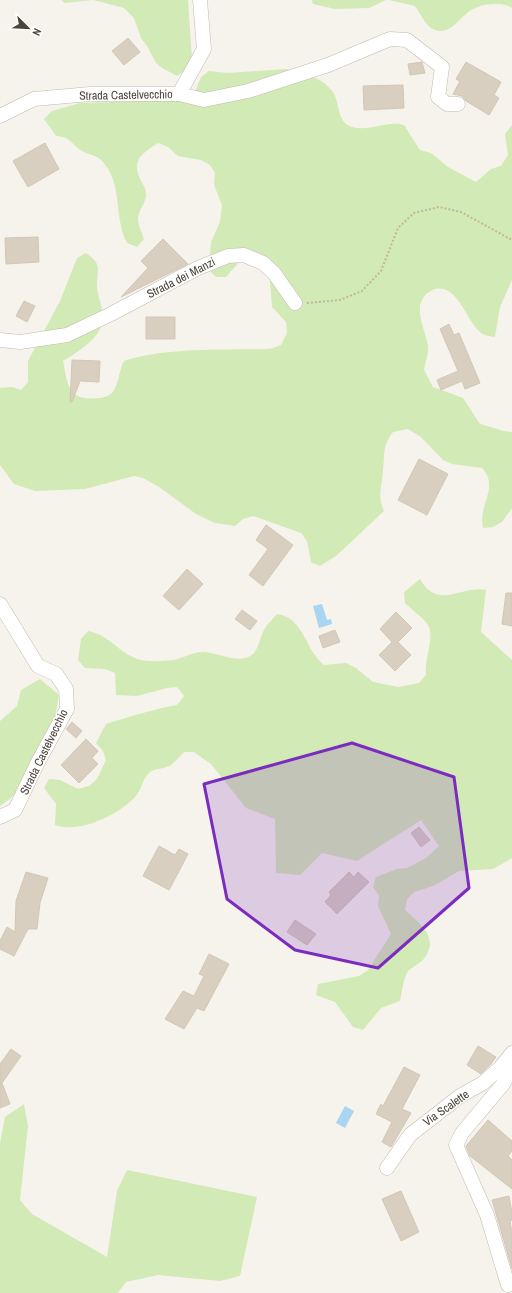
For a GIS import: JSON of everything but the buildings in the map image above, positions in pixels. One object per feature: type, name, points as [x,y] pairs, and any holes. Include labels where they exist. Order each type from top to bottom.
[{"type":"street","name":"Strada Castelvecchio","points":[[0,116],[34,100],[90,94],[179,94],[204,49],[200,0]]},
{"type":"street","points":[[179,94],[204,100],[248,91],[328,65],[390,39],[407,40],[442,67],[438,97],[447,104],[458,104]]},
{"type":"street","name":"Strada dei Manzi","points":[[0,340],[20,342],[66,335],[112,314],[198,268],[228,256],[244,255],[263,263],[274,273],[295,303]]},
{"type":"street","name":"Strada Castelvecchio","points":[[0,604],[38,666],[56,674],[66,689],[67,709],[38,762],[15,810],[0,817]]},
{"type":"street","name":"Via Scalette","points":[[387,1168],[410,1135],[460,1096],[483,1083],[500,1068],[512,1053]]},
{"type":"street","points":[[508,1285],[487,1215],[456,1145],[462,1133],[503,1084],[512,1068]]},
{"type":"path","points":[[295,303],[340,300],[362,291],[381,271],[398,228],[414,213],[438,207],[461,212],[512,240]]},
{"type":"highlighted area","points":[[352,743],[454,777],[469,888],[378,968],[295,950],[227,899],[204,784]]},
{"type":"green space","points":[[61,0],[93,0],[65,3]]},
{"type":"green space","points":[[93,0],[188,0],[192,60],[188,69],[177,76],[164,69],[156,63],[141,38],[134,18],[124,8]]},
{"type":"green space","points":[[312,0],[386,0],[369,8],[335,9],[313,4]]},
{"type":"green space","points":[[389,0],[512,0],[512,8],[499,4],[479,6],[472,9],[449,29],[440,31],[429,26],[415,6]]},
{"type":"green space","points":[[286,69],[298,71],[311,76],[328,86],[335,95],[343,120],[352,127],[365,128],[391,124],[404,125],[420,150],[431,153],[448,167],[476,182],[491,169],[501,166],[508,155],[505,134],[512,125],[512,280],[500,307],[495,337],[484,335],[479,331],[458,300],[444,289],[436,289],[426,294],[420,307],[428,346],[424,370],[433,387],[463,398],[480,424],[512,432],[512,508],[502,522],[493,527],[483,528],[483,511],[489,489],[489,482],[487,475],[482,468],[452,464],[443,460],[421,437],[408,429],[393,432],[387,442],[380,491],[384,511],[336,556],[320,566],[311,562],[307,541],[301,533],[253,516],[243,519],[235,526],[215,523],[196,514],[159,487],[143,478],[134,476],[85,489],[35,491],[14,484],[0,465],[0,388],[12,387],[21,390],[28,382],[28,361],[60,301],[77,258],[86,253],[95,261],[98,267],[97,289],[102,307],[102,323],[100,330],[83,348],[63,361],[66,378],[71,390],[81,397],[100,398],[111,394],[116,387],[124,361],[158,353],[177,351],[270,349],[281,345],[287,333],[286,322],[272,307],[269,270],[252,259],[240,261],[226,277],[216,277],[209,270],[211,242],[220,222],[222,205],[214,185],[215,173],[210,165],[201,160],[178,156],[168,147],[158,143],[140,157],[137,166],[140,179],[145,189],[146,197],[138,215],[139,226],[144,239],[137,247],[127,243],[123,233],[116,190],[108,169],[99,158],[82,151],[68,139],[56,136],[44,119],[52,111],[80,103],[183,100],[193,97],[201,77],[209,71],[227,73]]},
{"type":"green space","points":[[420,579],[427,588],[435,594],[451,595],[477,589],[486,590],[481,632],[512,660],[512,858],[493,869],[459,871],[433,886],[414,892],[407,899],[405,910],[422,926],[429,938],[430,945],[428,952],[423,960],[406,974],[400,1001],[381,1008],[363,1030],[353,1027],[335,1002],[316,995],[318,984],[359,976],[368,970],[391,934],[378,906],[379,895],[373,887],[376,877],[397,869],[407,868],[426,858],[439,846],[421,820],[357,861],[322,853],[300,875],[276,873],[275,819],[246,808],[211,764],[194,752],[184,752],[171,765],[150,772],[145,778],[136,796],[129,803],[109,816],[87,825],[65,827],[55,825],[56,804],[44,788],[49,779],[60,780],[78,789],[89,786],[97,779],[106,760],[103,751],[96,743],[106,724],[177,705],[184,696],[177,687],[167,688],[137,696],[116,695],[115,673],[105,669],[85,668],[78,660],[81,639],[88,631],[102,636],[127,654],[144,661],[174,660],[200,652],[237,659],[249,657],[254,653],[265,628],[277,614],[286,616],[293,621],[312,651],[324,665],[346,663],[356,668],[373,682],[398,687],[419,683],[426,675],[430,630],[423,619],[405,603],[404,592]]},
{"type":"green space","points":[[40,679],[59,695],[55,718],[17,791],[11,798],[0,806],[0,721],[17,706],[21,690]]},
{"type":"green space","points":[[24,1104],[28,1126],[20,1200],[32,1214],[107,1257],[117,1191],[127,1170],[257,1197],[240,1276],[220,1281],[158,1275],[126,1282],[118,1293],[0,1293],[0,1144],[5,1117]]},
{"type":"water","points":[[322,604],[327,620],[331,619],[332,624],[319,628],[313,606]]},
{"type":"water","points":[[345,1106],[354,1111],[345,1128],[336,1123]]}]
